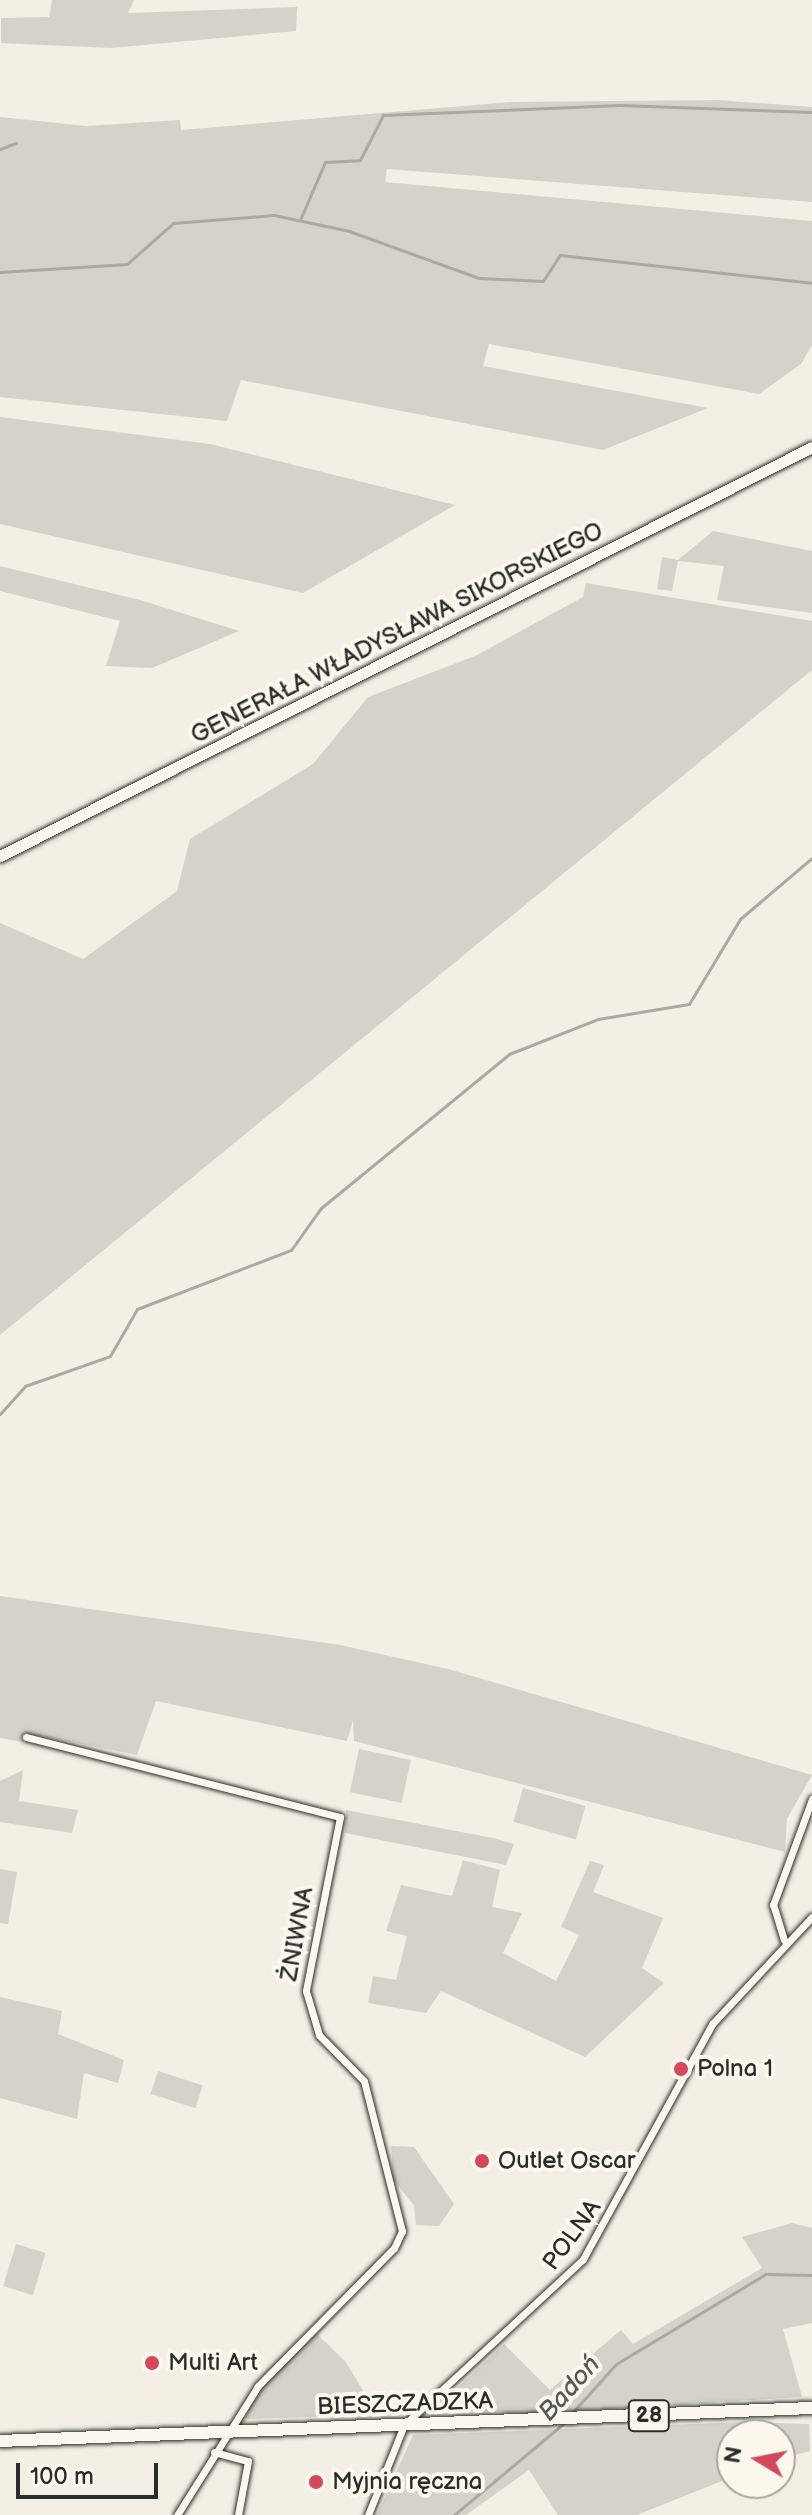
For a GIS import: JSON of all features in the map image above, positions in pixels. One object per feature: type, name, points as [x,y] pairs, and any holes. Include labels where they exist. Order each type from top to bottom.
[{"type":"main road","name":"BIESZCZADZKA","points":[[0,2441],[812,2408]]},
{"type":"street","name":"GENERAŁA WŁADYSŁAWA SIKORSKIEGO","points":[[0,856],[812,447]]},
{"type":"street","name":"ŻNIWNA","points":[[26,1737],[340,1817],[306,1991],[319,2035],[364,2081],[402,2231],[224,2432]]},
{"type":"street","points":[[784,1940],[773,1905],[812,1799]]},
{"type":"street","name":"POLNA","points":[[404,2425],[583,2259],[713,2023],[784,1940],[812,1917]]},
{"type":"street","points":[[368,2515],[404,2425]]},
{"type":"street","points":[[177,2515],[224,2432]]},
{"type":"street","points":[[214,2452],[248,2461],[238,2515]]},
{"type":"street","points":[[359,2515],[371,2503]]},
{"type":"shaded area","points":[[52,0],[134,0],[128,13],[297,7],[296,31],[111,48],[1,43],[1,18],[49,17]]},
{"type":"shaded area","points":[[717,100],[812,107],[812,202],[387,169],[385,182],[812,221],[812,345],[801,364],[759,394],[489,344],[483,366],[708,408],[603,450],[241,380],[227,421],[0,397],[0,117],[86,126],[180,120],[181,130],[511,102]]},
{"type":"shaded area","points":[[0,417],[210,444],[455,505],[303,593],[0,524]]},
{"type":"shaded area","points":[[713,531],[812,551],[812,613],[717,600],[724,566],[678,561],[672,591],[657,589],[662,557],[678,560]]},
{"type":"shaded area","points":[[0,566],[140,600],[239,631],[152,668],[106,666],[120,621],[0,591]]},
{"type":"shaded area","points":[[586,583],[812,621],[812,670],[0,1335],[0,923],[83,959],[177,891],[190,839],[313,764],[368,697],[475,656],[583,597]]},
{"type":"shaded area","points":[[0,1596],[340,1645],[448,1669],[812,1775],[787,1819],[785,1852],[354,1741],[353,1720],[347,1741],[156,1701],[137,1755],[26,1733],[23,1742],[0,1738]]},
{"type":"shaded area","points":[[359,1749],[411,1760],[402,1803],[350,1792]]},
{"type":"shaded area","points":[[23,1770],[19,1801],[78,1810],[72,1833],[0,1822],[0,1781]]},
{"type":"shaded area","points":[[523,1788],[585,1806],[576,1840],[513,1822]]},
{"type":"shaded area","points":[[346,1810],[514,1844],[506,1865],[345,1833]]},
{"type":"shaded area","points":[[463,1860],[500,1870],[492,1907],[522,1913],[503,1953],[556,1981],[579,1935],[561,1927],[590,1861],[604,1865],[593,1892],[663,1918],[642,1968],[664,1983],[585,2057],[441,1991],[426,2013],[368,2003],[373,1976],[396,1980],[407,1936],[386,1931],[401,1885],[452,1896]]},
{"type":"shaded area","points":[[0,1869],[17,1872],[8,1924],[0,1923]]},
{"type":"shaded area","points":[[0,1997],[62,2011],[58,2034],[124,2060],[118,2083],[84,2073],[77,2119],[0,2098]]},
{"type":"shaded area","points":[[158,2071],[203,2086],[195,2108],[151,2094]]},
{"type":"shaded area","points":[[391,2146],[414,2147],[454,2204],[439,2226],[416,2225],[414,2206],[393,2179]]},
{"type":"shaded area","points":[[792,2223],[812,2228],[812,2323],[783,2329],[802,2397],[538,2413],[434,2410],[504,2344],[550,2390],[621,2330],[633,2344],[762,2268],[742,2237]]},
{"type":"shaded area","points":[[16,2244],[46,2253],[33,2295],[3,2286]]},
{"type":"shaded area","points":[[315,2332],[345,2361],[378,2415],[245,2419],[258,2391]]},
{"type":"shaded area","points":[[716,2423],[716,2483],[637,2515],[558,2515],[529,2470],[466,2515],[377,2515],[413,2435]]},
{"type":"shaded area","points":[[796,2424],[809,2424],[810,2451],[796,2455]]},
{"type":"waterway","points":[[300,220],[325,162],[360,160],[383,115],[620,105],[812,112]]},
{"type":"waterway","points":[[0,149],[16,143]]},
{"type":"waterway","points":[[0,272],[127,264],[173,223],[274,215],[349,231],[479,278],[543,281],[560,255],[812,283]]},
{"type":"waterway","points":[[0,1414],[25,1386],[110,1356],[137,1309],[291,1250],[321,1208],[509,1054],[598,1019],[689,1004],[740,919],[812,858]]},
{"type":"waterway","name":"Badoń","points":[[571,2414],[616,2364],[766,2274],[812,2275]]},
{"type":"waterway","name":"Badoń","points":[[454,2515],[564,2423]]},
{"type":"place","name":"Polna 1","points":[[681,2069]]},
{"type":"place","name":"Outlet Oscar","points":[[482,2161]]},
{"type":"place","name":"Multi Art","points":[[152,2363]]},
{"type":"place","name":"Myjnia ręczna","points":[[316,2482]]}]
